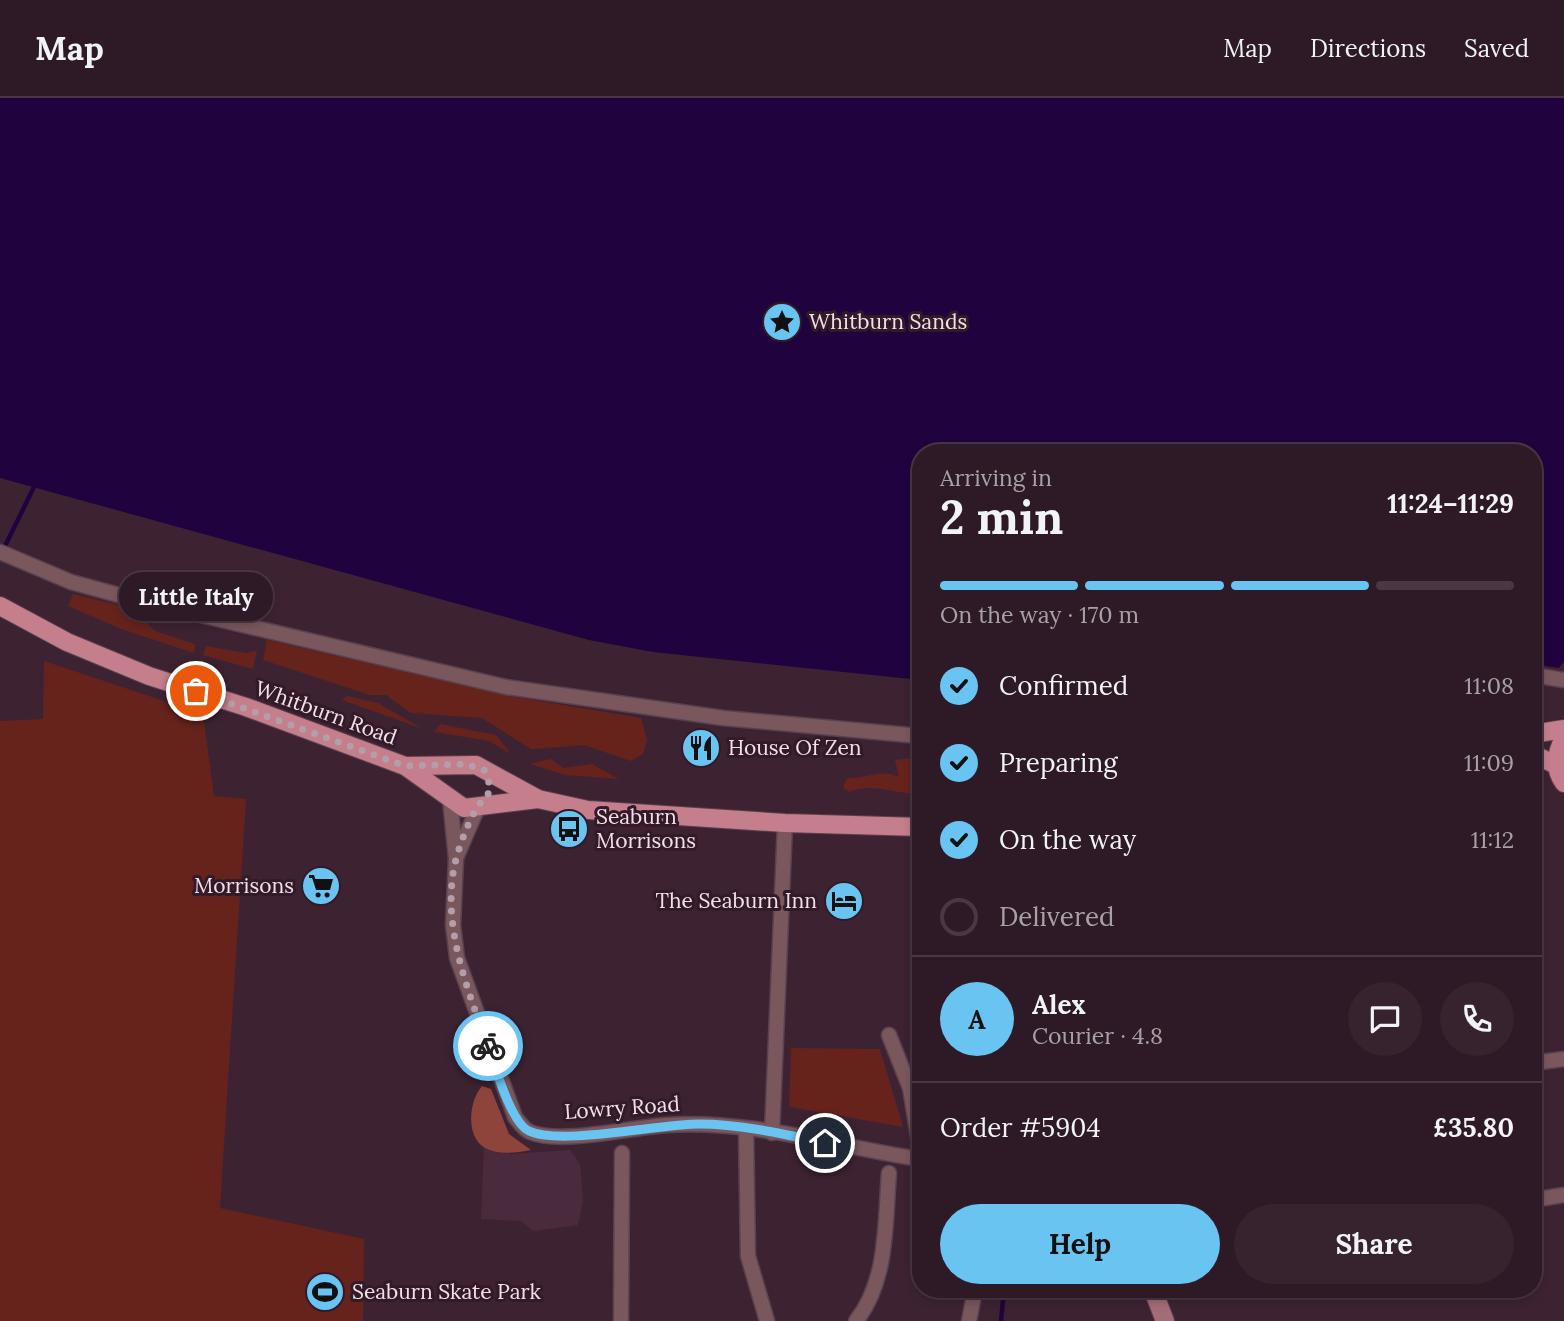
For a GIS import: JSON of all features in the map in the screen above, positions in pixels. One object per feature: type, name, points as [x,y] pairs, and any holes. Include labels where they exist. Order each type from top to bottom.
[{"type":"main road","name":"Whitburn Road","points":[[0,606],[66,642],[149,676],[246,707],[405,766]]},
{"type":"main road","points":[[1542,733],[1564,729]]},
{"type":"main road","points":[[1564,738],[1558,750],[1556,765],[1564,783]]},
{"type":"main road","points":[[1542,758],[1556,765]]},
{"type":"main road","points":[[405,766],[465,764],[484,770],[538,799],[588,810],[785,823],[912,827]]},
{"type":"main road","points":[[448,797],[446,781],[453,770],[465,764]]},
{"type":"main road","points":[[405,766],[464,808],[538,799]]},
{"type":"main road","points":[[480,805],[491,788],[484,770]]},
{"type":"main road","points":[[1156,1298],[1165,1321]]},
{"type":"street","points":[[0,552],[71,582],[137,600],[506,687],[730,719],[912,735]]},
{"type":"street","points":[[1542,677],[1564,680]]},
{"type":"street","name":"Lowry Road","points":[[448,797],[456,859],[453,925],[457,958],[515,1117],[526,1130],[538,1134],[596,1135],[701,1124],[772,1133],[912,1158]]},
{"type":"street","name":"Lowry Road","points":[[456,859],[480,805]]},
{"type":"street","points":[[772,1133],[785,823]]},
{"type":"street","points":[[889,1035],[912,1095]]},
{"type":"street","points":[[1542,1062],[1564,1059]]},
{"type":"street","points":[[746,1129],[748,1256],[767,1321]]},
{"type":"street","points":[[621,1321],[622,1153]]},
{"type":"street","points":[[856,1321],[870,1303],[882,1260],[889,1173]]},
{"type":"street","points":[[1542,1199],[1564,1195]]},
{"type":"street","points":[[969,1321],[973,1298]]},
{"type":"shaded area","name":"Whitburn Sands","points":[[0,98],[1564,98],[1564,661],[1559,668],[1542,665],[1542,444],[912,444],[912,679],[653,652],[589,640],[0,478]]},
{"type":"shaded area","points":[[73,594],[151,613],[148,624],[155,631],[195,644],[194,653],[124,630],[68,606]]},
{"type":"shaded area","points":[[267,640],[515,697],[641,718],[647,740],[643,754],[631,761],[584,745],[531,749],[482,718],[411,713],[386,695],[370,695],[263,660]]},
{"type":"shaded area","points":[[206,646],[247,653],[257,650],[253,669],[203,655]]},
{"type":"shaded area","points":[[44,661],[203,714],[214,796],[246,799],[220,1208],[364,1239],[363,1321],[0,1321],[0,721],[43,719]]},
{"type":"shaded area","points":[[347,696],[378,703],[423,729],[342,700]]},
{"type":"shaded area","points":[[440,724],[496,735],[511,754],[489,741],[434,732]]},
{"type":"shaded area","points":[[912,758],[912,794],[876,788],[849,792],[843,788],[847,778],[880,774],[899,777],[895,760]]},
{"type":"shaded area","points":[[551,759],[563,768],[592,764],[619,779],[565,775],[530,764]]},
{"type":"shaded area","points":[[791,1048],[880,1049],[903,1127],[789,1107]]},
{"type":"shaded area","points":[[482,1086],[491,1089],[509,1134],[531,1150],[496,1152],[479,1143],[474,1135],[471,1118],[474,1100]]},
{"type":"shaded area","points":[[484,1147],[511,1154],[570,1150],[580,1164],[583,1201],[578,1225],[533,1231],[521,1221],[481,1219]]},
{"type":"waterway","points":[[5,546],[34,487]]},
{"type":"waterway","points":[[1001,1321],[1003,1298]]},
{"type":"way so far","points":[[196,691],[405,766],[465,764],[476,765],[484,770],[491,788],[487,799],[478,807],[456,859],[453,925],[457,958],[488,1046]]},
{"type":"place","name":"Whitburn Sands","points":[[782,322]]},
{"type":"place","name":"Little Italy","points":[[196,691]]},
{"type":"place","name":"House Of Zen","points":[[701,748]]},
{"type":"place","name":"Seaburn Morrisons","points":[[569,829]]},
{"type":"place","name":"Morrisons","points":[[321,886]]},
{"type":"place","name":"The Seaburn Inn","points":[[844,901]]},
{"type":"place","name":"Seaburn Skate Park","points":[[325,1292]]},
{"type":"route","points":[[488,1046],[515,1117],[526,1130],[538,1134],[596,1135],[665,1125],[701,1124],[781,1133],[825,1143]]}]
